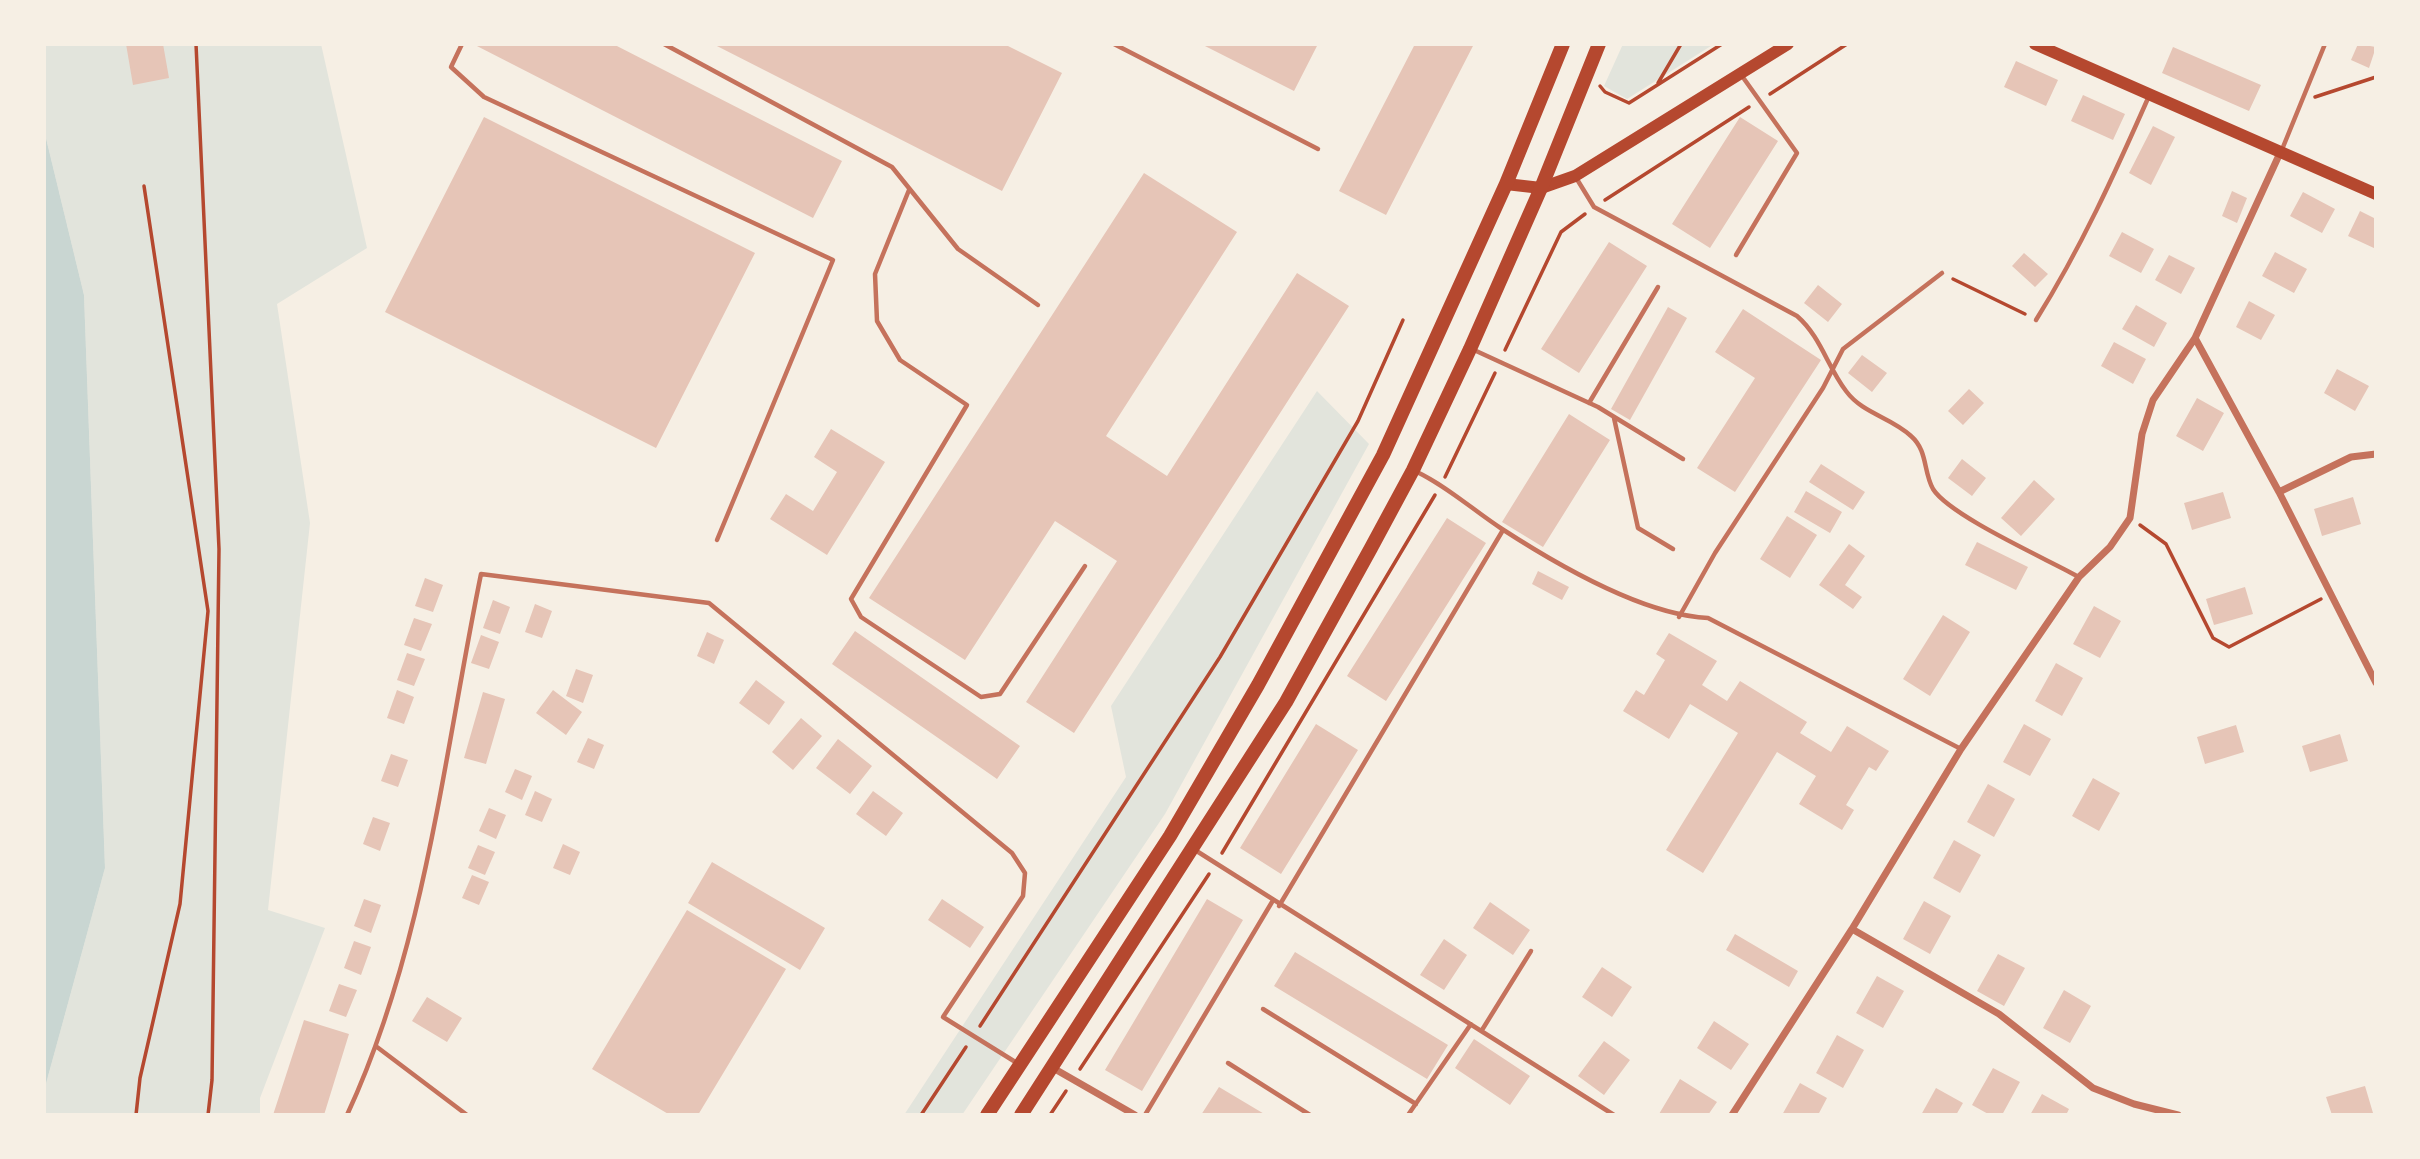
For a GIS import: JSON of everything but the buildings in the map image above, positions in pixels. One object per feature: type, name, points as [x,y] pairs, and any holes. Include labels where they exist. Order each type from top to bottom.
[{"type":"main road","points":[[987,1115],[1170,836],[1258,685],[1383,455],[1506,184],[1563,44]]},
{"type":"main road","points":[[1021,1115],[1194,850],[1286,702],[1413,470],[1541,188],[1599,44]]},
{"type":"main road","points":[[1506,184],[1541,188],[1575,176],[1787,44]]},
{"type":"main road","points":[[2035,44],[2376,194]]},
{"type":"street","points":[[1732,1115],[1852,929],[1961,749],[2079,577],[2110,547],[2130,518],[2142,434],[2153,400],[2195,338],[2280,153]]},
{"type":"street","points":[[2195,338],[2279,492],[2376,683]]},
{"type":"street","points":[[2279,492],[2351,457],[2376,454]]},
{"type":"street","points":[[1852,929],[1999,1014],[2093,1088],[2134,1104],[2178,1115]]},
{"type":"street","points":[[1053,1068],[1135,1115]]},
{"type":"lane","points":[[462,44],[451,67],[484,97],[833,260],[717,540]]},
{"type":"lane","points":[[664,44],[892,167],[957,249],[1038,305]]},
{"type":"lane","points":[[1114,44],[1318,149]]},
{"type":"lane","points":[[2280,153],[2325,44]]},
{"type":"lane","points":[[1735,255],[1797,153],[1740,72]]},
{"type":"lane","points":[[2036,320],[2068,268],[2106,195],[2149,95]]},
{"type":"lane","points":[[1575,176],[1594,207],[1797,316],[1819,340],[1846,392],[1863,408],[1910,435],[1924,452],[1933,488],[1953,508],[2079,577]]},
{"type":"lane","points":[[909,190],[875,274],[877,321],[900,359],[967,405],[851,599],[861,617],[981,696],[1000,694],[1085,566]]},
{"type":"lane","points":[[1679,617],[1715,553],[1823,388],[1843,349],[1942,273]]},
{"type":"lane","points":[[1589,402],[1658,287]]},
{"type":"lane","points":[[1470,349],[1589,402],[1683,459]]},
{"type":"lane","points":[[1614,417],[1638,528],[1673,549]]},
{"type":"lane","points":[[1413,470],[1442,484],[1503,530],[1573,572],[1679,617],[1708,618],[1961,749]]},
{"type":"lane","points":[[1279,906],[1503,530]]},
{"type":"lane","points":[[347,1115],[377,1047],[414,928],[481,574],[709,603],[1012,853],[1026,873],[1023,896],[943,1017],[1021,1065]]},
{"type":"lane","points":[[1194,850],[1272,902],[1482,1030],[1614,1115]]},
{"type":"lane","points":[[1145,1115],[1272,902]]},
{"type":"lane","points":[[1482,1030],[1531,951]]},
{"type":"lane","points":[[1263,1009],[1416,1104]]},
{"type":"lane","points":[[1408,1115],[1471,1024]]},
{"type":"lane","points":[[377,1047],[467,1115]]},
{"type":"lane","points":[[1228,1063],[1310,1115]]},
{"type":"path","points":[[196,44],[219,549],[216,887],[212,1080],[208,1115]]},
{"type":"path","points":[[1657,85],[1681,44]]},
{"type":"path","points":[[1599,84],[1605,92],[1629,103],[1723,44]]},
{"type":"path","points":[[1050,1115],[1216,864],[1442,484],[1561,232],[1594,207],[1847,44]]},
{"type":"path","points":[[2302,102],[2376,77]]},
{"type":"path","points":[[136,1115],[140,1078],[180,904],[208,611],[144,186]]},
{"type":"path","points":[[1942,273],[2036,320]]},
{"type":"path","points":[[921,1115],[1220,657],[1359,421],[1403,320]]},
{"type":"path","points":[[2130,518],[2166,544],[2213,638],[2229,647],[2330,595]]},
{"type":"path","points":[[208,611],[218,612]]},
{"type":"shaded area","points":[[44,44],[321,44],[367,248],[277,304],[310,523],[268,910],[325,928],[260,1098],[260,1115],[44,1115],[44,1091],[105,868],[84,295],[44,130]]},
{"type":"shaded area","points":[[1623,44],[1714,44],[1627,99],[1604,86]]},
{"type":"shaded area","points":[[44,130],[84,295],[105,868],[44,1091]]},
{"type":"shaded area","points":[[1317,391],[1369,444],[1165,814],[962,1115],[904,1115],[1126,777],[1111,706]]}]
